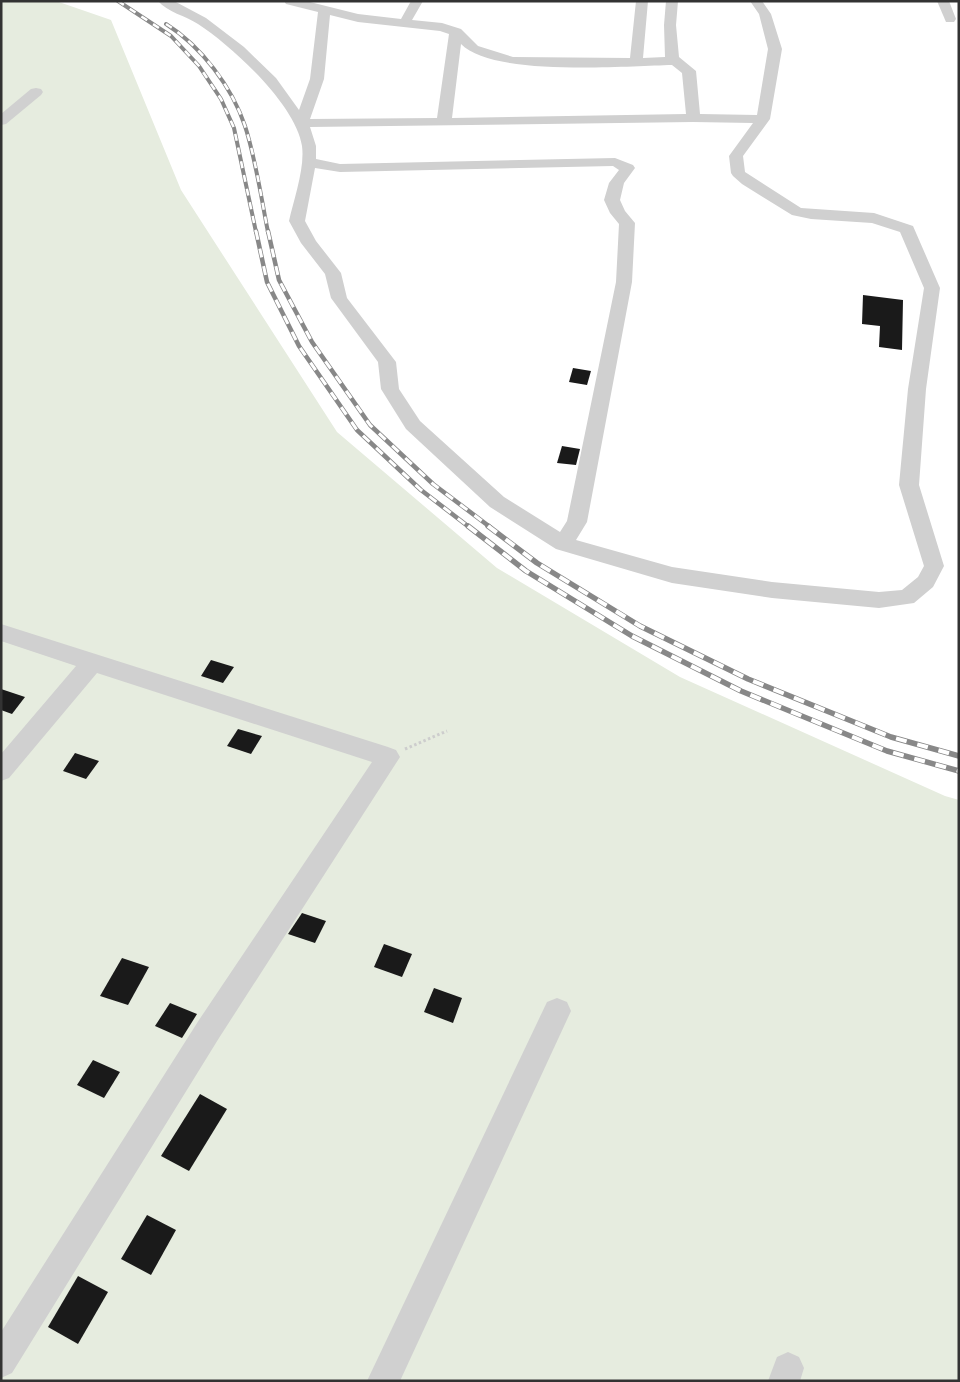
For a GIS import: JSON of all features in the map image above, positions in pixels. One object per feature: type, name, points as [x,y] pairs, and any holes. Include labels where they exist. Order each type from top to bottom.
[{"type":"street","points":[[164,1],[202,21],[239,50],[271,81],[302,123],[309,146],[309,162],[297,220],[309,243],[333,274],[339,298],[387,362],[390,390],[413,425],[497,502],[563,544],[672,575],[772,590],[879,600],[907,597],[926,582],[934,566],[908,485],[917,389],[932,288],[907,229],[874,218],[797,212],[747,181],[738,173],[736,156],[763,119],[775,49],[765,14],[756,1]]},
{"type":"street","points":[[290,1],[358,18],[442,27],[456,32],[473,49],[506,60],[593,63],[673,61],[685,66],[689,71],[693,118]]},
{"type":"street","points":[[405,22],[417,1]]},
{"type":"street","points":[[636,62],[642,1]]},
{"type":"street","points":[[672,1],[670,25],[673,61]]},
{"type":"street","points":[[943,1],[950,18]]},
{"type":"street","points":[[302,123],[317,79],[324,11]]},
{"type":"street","points":[[444,122],[456,32]]},
{"type":"street","points":[[1,121],[36,92]]},
{"type":"street","points":[[302,123],[693,118],[763,119]]},
{"type":"street","points":[[309,162],[340,168],[615,162],[628,168],[617,183],[612,200],[618,213],[628,223],[624,282],[577,522],[563,544]]},
{"type":"street","points":[[1,632],[92,663],[388,757],[209,1029],[1,1362]]},
{"type":"street","points":[[1,771],[92,663]]},
{"type":"street","points":[[383,1381],[557,1011]]},
{"type":"path","points":[[388,757],[447,731]]},
{"type":"shaded area","points":[[1,1],[56,1],[111,20],[181,190],[337,432],[497,568],[680,677],[945,796],[959,800],[959,1381],[1,1381]]},
{"type":"building","points":[[863,295],[903,300],[902,350],[879,347],[880,326],[862,324]]},
{"type":"building","points":[[573,368],[591,371],[587,385],[569,382]]},
{"type":"building","points":[[562,446],[580,449],[576,465],[557,463]]},
{"type":"building","points":[[211,660],[234,667],[223,683],[201,676]]},
{"type":"building","points":[[1,689],[25,697],[12,714],[1,710]]},
{"type":"building","points":[[238,729],[262,736],[251,754],[227,746]]},
{"type":"building","points":[[75,753],[99,761],[86,779],[63,771]]},
{"type":"building","points":[[302,913],[326,921],[315,943],[288,934]]},
{"type":"building","points":[[384,944],[412,954],[402,977],[374,967]]},
{"type":"building","points":[[122,958],[149,967],[128,1005],[100,996]]},
{"type":"building","points":[[434,988],[462,998],[453,1023],[424,1012]]},
{"type":"building","points":[[170,1003],[197,1014],[182,1038],[155,1026]]},
{"type":"building","points":[[93,1060],[120,1072],[104,1098],[77,1085]]},
{"type":"building","points":[[200,1094],[227,1109],[189,1171],[161,1156]]},
{"type":"building","points":[[147,1215],[176,1230],[151,1275],[121,1259]]},
{"type":"building","points":[[78,1276],[108,1292],[78,1344],[48,1327]]},
{"type":"railway","points":[[118,1],[171,36],[199,66],[221,99],[234,128],[256,232]]},
{"type":"railway","points":[[166,24],[191,44],[214,69],[224,82],[239,111],[252,152],[268,232]]},
{"type":"railway","points":[[256,231],[267,282],[299,346],[357,430],[421,490],[469,527]]},
{"type":"railway","points":[[268,231],[279,280],[312,342],[370,425],[433,484],[490,527]]},
{"type":"railway","points":[[468,526],[526,571],[632,636],[741,691],[887,751],[959,771]]},
{"type":"railway","points":[[488,526],[537,563],[640,626],[748,679],[891,737],[959,756]]}]
